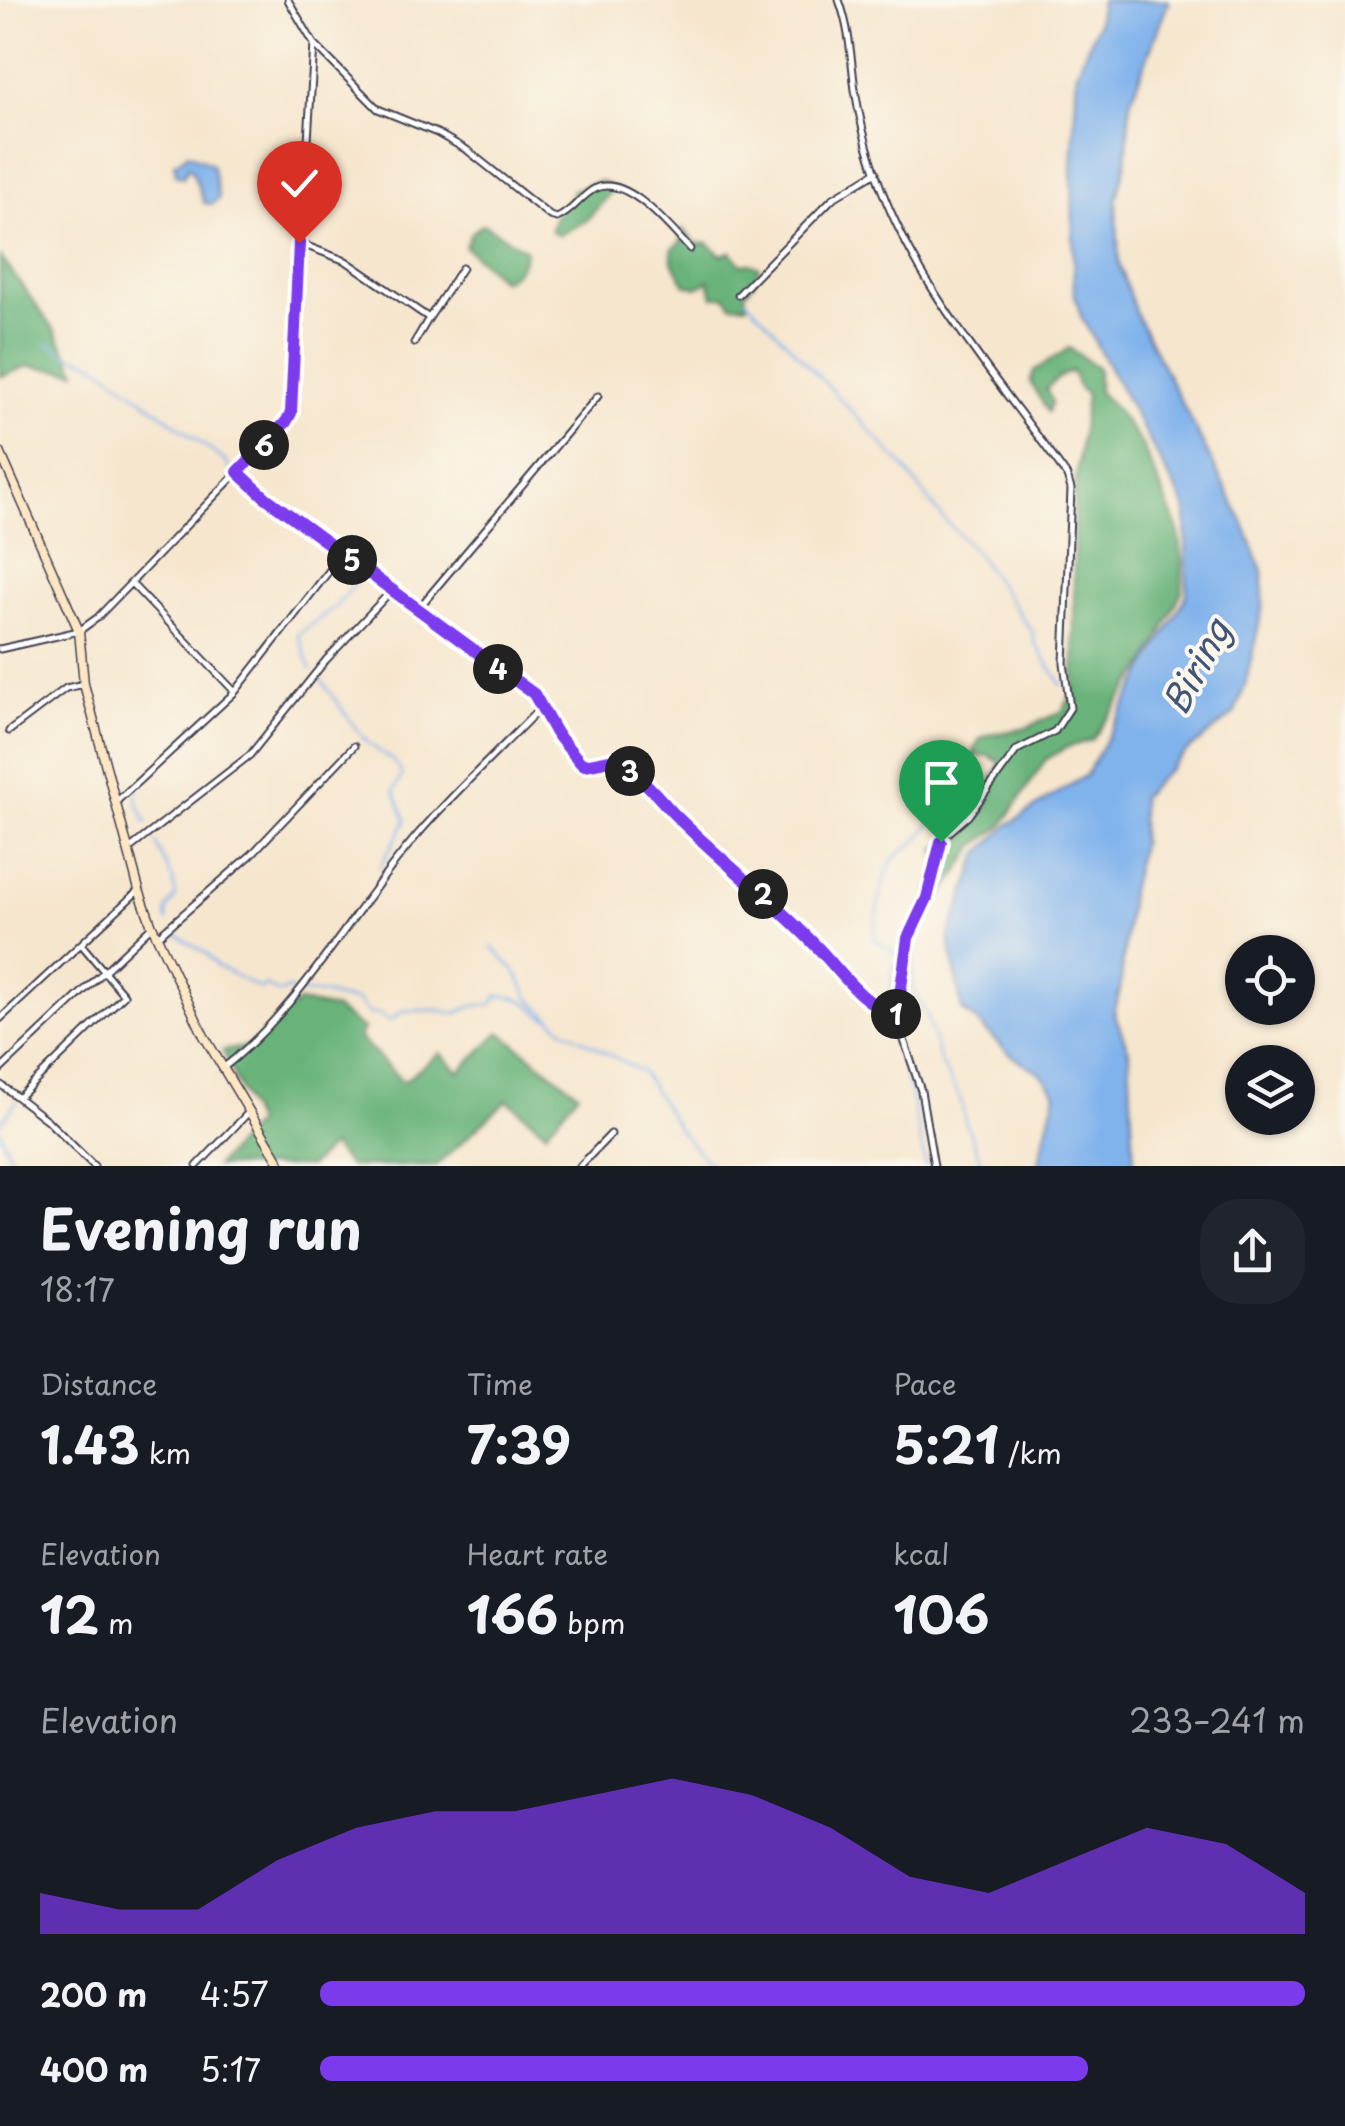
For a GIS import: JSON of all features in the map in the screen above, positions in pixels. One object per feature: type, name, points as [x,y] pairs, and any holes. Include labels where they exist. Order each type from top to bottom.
[{"type":"street","points":[[288,0],[314,44],[378,108],[467,150],[550,216],[567,214],[593,189],[617,186],[639,199],[690,250]]},
{"type":"street","points":[[840,0],[849,28],[855,92],[876,172],[892,214],[922,270],[1067,476],[1072,489],[1064,663],[1070,708],[1055,730],[1017,750],[968,816],[941,842],[927,898],[908,938],[897,1015],[921,1090],[934,1166]]},
{"type":"street","points":[[0,648],[78,631],[97,618],[291,413],[314,44]]},
{"type":"street","points":[[738,295],[832,198],[876,172]]},
{"type":"street","points":[[299,243],[346,261],[429,318]]},
{"type":"street","points":[[414,344],[462,268]]},
{"type":"street","points":[[418,609],[598,396]]},
{"type":"street","points":[[0,452],[78,631],[84,684],[152,926],[204,1036],[282,1166]]},
{"type":"street","points":[[238,472],[265,497],[534,694],[556,733],[580,762],[585,765],[610,760],[647,782],[674,813],[782,911],[864,998],[882,1011],[897,1015]]},
{"type":"street","points":[[116,802],[235,692],[343,553]]},
{"type":"street","points":[[131,583],[235,692]]},
{"type":"street","points":[[128,850],[250,755],[326,660],[392,590]]},
{"type":"street","points":[[8,731],[66,688],[84,684]]},
{"type":"street","points":[[224,1068],[241,1055],[292,998],[418,833],[542,706]]},
{"type":"street","points":[[157,937],[251,855],[354,746]]},
{"type":"street","points":[[0,1018],[139,890]]},
{"type":"street","points":[[0,1070],[152,926]]},
{"type":"street","points":[[19,1098],[122,998],[123,992],[81,944]]},
{"type":"street","points":[[0,1084],[94,1166]]},
{"type":"street","points":[[197,1166],[249,1112]]},
{"type":"street","points":[[580,1166],[612,1134]]},
{"type":"green space","points":[[601,181],[614,188],[587,220],[559,235],[551,231],[573,190]]},
{"type":"green space","points":[[483,224],[526,250],[518,269],[502,280],[465,247],[471,233]]},
{"type":"green space","points":[[683,229],[697,244],[708,243],[721,255],[731,252],[741,264],[759,267],[745,293],[747,305],[731,304],[726,296],[713,297],[709,281],[697,288],[686,285],[672,262],[672,249],[680,243]]},
{"type":"green space","points":[[0,256],[55,331],[77,372],[28,366],[0,377]]},
{"type":"green space","points":[[1069,348],[1098,368],[1098,392],[1112,404],[1142,445],[1178,528],[1182,591],[1148,661],[1092,740],[1046,759],[1002,826],[976,845],[934,908],[925,904],[939,866],[936,850],[972,816],[1001,763],[987,755],[972,757],[979,740],[1026,728],[1063,711],[1074,690],[1074,498],[1086,394],[1078,387],[1072,371],[1059,377],[1046,389],[1052,402],[1048,412],[1030,382],[1034,371]]},
{"type":"green space","points":[[298,1002],[335,1009],[363,1029],[359,1037],[403,1082],[440,1053],[459,1072],[500,1032],[578,1093],[546,1132],[507,1100],[436,1166],[349,1166],[331,1146],[310,1166],[216,1166],[255,1124],[223,1051],[251,1046]]},
{"type":"water","name":"Biring","points":[[1101,0],[1169,0],[1130,102],[1126,163],[1116,200],[1119,265],[1136,314],[1245,526],[1263,574],[1263,606],[1245,686],[1234,714],[1185,753],[1141,797],[1141,844],[1130,891],[1120,990],[1114,1012],[1129,1052],[1134,1166],[1038,1166],[1056,1094],[1039,1072],[1009,1053],[962,1010],[949,937],[979,854],[1008,825],[1086,775],[1187,595],[1186,508],[1081,316],[1074,292],[1072,168],[1077,71],[1097,25]]},
{"type":"water","points":[[189,153],[212,165],[219,198],[212,204],[204,203],[192,170],[188,167],[183,177],[177,175],[174,164]]},
{"type":"waterway","points":[[746,299],[903,466],[941,516],[974,550],[1033,633],[1034,642],[1062,685]]},
{"type":"waterway","points":[[47,343],[96,364],[226,462],[232,473]]},
{"type":"waterway","points":[[238,481],[336,552]]},
{"type":"waterway","points":[[311,669],[298,635],[335,607],[364,573],[345,559]]},
{"type":"waterway","points":[[364,574],[387,591]]},
{"type":"waterway","points":[[321,680],[358,731],[395,763],[402,776],[394,790],[406,821],[380,867]]},
{"type":"waterway","points":[[887,1007],[896,954],[874,939],[884,881],[894,859],[920,838],[965,764]]},
{"type":"waterway","points":[[137,786],[137,801],[147,823]]},
{"type":"waterway","points":[[156,843],[176,896],[167,910],[167,921]]},
{"type":"waterway","points":[[949,847],[940,865],[933,899],[915,937],[912,988],[927,1015],[940,1062],[961,1100],[983,1166]]},
{"type":"waterway","points":[[173,932],[207,954],[217,966],[261,989],[266,985],[278,993],[290,989],[356,1000],[369,1014],[381,1014],[388,1020],[402,1011],[439,1010],[455,1014],[473,1006],[492,1004],[497,996],[518,999],[544,1017],[552,1017]]},
{"type":"waterway","points":[[492,947],[516,972],[530,999],[563,1029],[642,1072],[680,1131],[711,1166]]},
{"type":"waterway","points":[[885,1015],[910,1091],[926,1166]]},
{"type":"waterway","points":[[0,1124],[17,1101]]},
{"type":"waterway","points":[[0,1131],[10,1156],[9,1166]]},
{"type":"route","points":[[299,243],[291,413],[238,472],[265,497],[534,694],[556,733],[580,762],[617,762],[647,782],[674,813],[782,911],[864,998],[882,1011],[897,1015],[908,938],[927,898],[941,842]]}]
